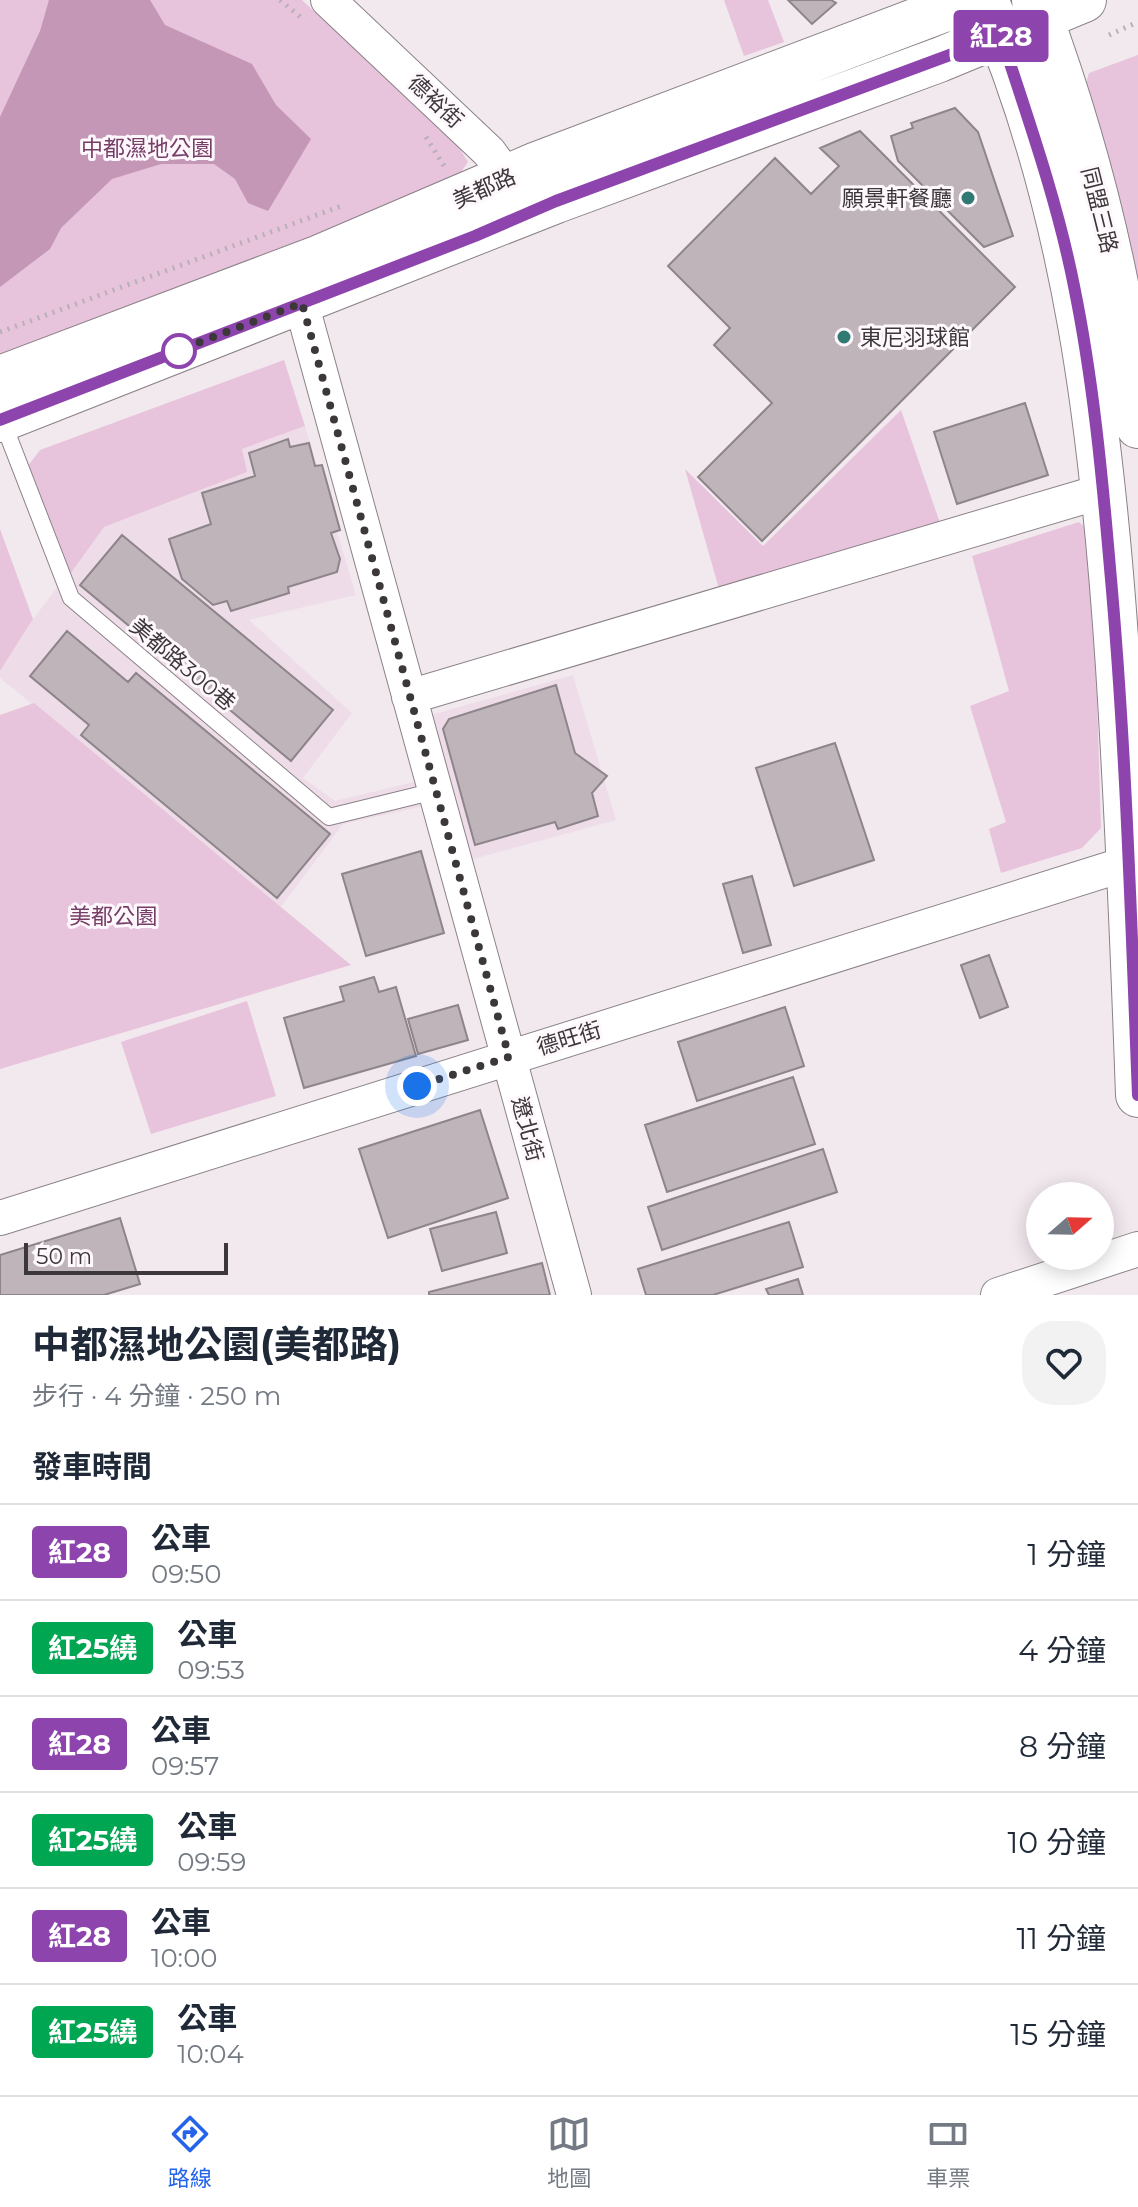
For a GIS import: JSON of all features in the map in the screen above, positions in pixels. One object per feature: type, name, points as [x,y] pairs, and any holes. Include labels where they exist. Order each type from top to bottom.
[{"type":"street","name":"德裕街","points":[[328,0],[489,152],[515,197]]},
{"type":"street","name":"美都路","points":[[0,406],[515,197],[970,0]]},
{"type":"street","name":"美都路","points":[[515,197],[994,18],[1084,0]]},
{"type":"street","name":"同盟三路","points":[[1037,9],[1096,188],[1126,329],[1138,426]]},
{"type":"street","name":"同盟三路","points":[[994,18],[1045,168],[1074,285],[1103,491],[1134,860],[1138,1095]]},
{"type":"street","name":"遼北街","points":[[296,286],[574,1295]]},
{"type":"street","points":[[409,697],[1103,491]]},
{"type":"street","name":"德旺街","points":[[0,1218],[1134,860]]},
{"type":"street","points":[[998,1295],[1138,1249]]},
{"type":"lane","name":"美都路300巷","points":[[0,406],[71,598],[329,817],[435,791]]},
{"type":"path","points":[[1109,35],[1138,22]]},
{"type":"path","points":[[431,173],[452,165]]},
{"type":"path","points":[[0,332],[349,203]]},
{"type":"shaded area","points":[[49,0],[150,0],[165,25],[252,64],[276,105],[311,139],[268,211],[248,203],[235,179],[214,164],[161,164],[112,179],[61,228],[50,249],[0,287],[0,117],[40,31]]},
{"type":"shaded area","points":[[305,426],[356,595],[249,620],[352,713],[303,778],[335,801],[418,781],[402,723],[573,675],[616,820],[440,868],[424,806],[343,824],[281,907],[0,678],[0,671],[33,619],[104,527],[246,472],[242,449]]},
{"type":"green space","name":"中都濕地公園","points":[[0,0],[302,0],[457,144],[468,162],[456,179],[0,367]]},
{"type":"green space","points":[[724,0],[768,0],[784,42],[744,56]]},
{"type":"green space","points":[[1138,55],[1138,286],[1084,90],[1089,73]]},
{"type":"green space","points":[[284,360],[305,426],[242,449],[247,472],[104,527],[70,574],[27,467],[40,450]]},
{"type":"green space","points":[[901,410],[941,526],[719,589],[685,469],[763,546]]},
{"type":"green space","points":[[1079,522],[1092,533],[1101,828],[1082,848],[1001,873],[989,829],[1006,822],[970,706],[1009,691],[972,556]]},
{"type":"green space","points":[[0,529],[33,619],[0,671]]},
{"type":"green space","name":"美都公園","points":[[34,703],[351,965],[0,1069],[0,715]]},
{"type":"green space","points":[[247,1001],[276,1096],[151,1134],[121,1042]]},
{"type":"building","points":[[788,0],[831,0],[836,3],[812,24]]},
{"type":"building","name":"願景軒餐廳","points":[[955,108],[978,132],[1013,236],[984,247],[898,161],[891,136],[913,128],[911,123]]},
{"type":"building","name":"東尼羽球館","points":[[860,131],[1015,287],[762,541],[698,477],[772,403],[714,345],[730,328],[668,266],[775,158],[811,194],[839,166],[820,148]]},
{"type":"building","points":[[1025,403],[1048,475],[957,504],[934,432]]},
{"type":"building","points":[[288,439],[290,447],[309,443],[315,466],[322,465],[340,530],[331,533],[340,559],[337,572],[288,587],[289,593],[231,611],[227,601],[213,605],[182,579],[169,539],[211,524],[202,493],[255,476],[249,453]]},
{"type":"building","points":[[122,535],[333,710],[291,761],[80,585]]},
{"type":"building","points":[[67,631],[128,682],[136,673],[330,834],[277,898],[81,735],[89,725],[30,676]]},
{"type":"building","points":[[556,685],[575,753],[607,776],[592,793],[598,816],[558,829],[555,822],[475,845],[443,729],[449,719]]},
{"type":"building","points":[[835,743],[874,860],[794,886],[756,768]]},
{"type":"building","points":[[421,851],[444,933],[366,956],[342,874]]},
{"type":"building","points":[[752,876],[771,945],[743,953],[723,884]]},
{"type":"building","points":[[989,955],[1008,1007],[980,1018],[961,965]]},
{"type":"building","points":[[374,977],[379,992],[396,987],[416,1056],[304,1088],[284,1018],[344,1001],[340,987]]},
{"type":"building","points":[[458,1005],[468,1040],[418,1054],[408,1019]]},
{"type":"building","points":[[785,1007],[804,1066],[697,1101],[678,1042]]},
{"type":"building","points":[[793,1077],[815,1144],[667,1192],[645,1125]]},
{"type":"building","points":[[480,1110],[508,1198],[388,1238],[359,1149]]},
{"type":"building","points":[[823,1149],[837,1192],[662,1250],[648,1207]]},
{"type":"building","points":[[496,1212],[507,1253],[442,1271],[430,1229]]},
{"type":"building","points":[[120,1218],[140,1284],[104,1295],[0,1295],[0,1255]]},
{"type":"building","points":[[789,1222],[803,1267],[713,1295],[646,1295],[638,1269]]},
{"type":"building","points":[[542,1263],[550,1295],[429,1295],[429,1292]]},
{"type":"building","points":[[798,1279],[803,1295],[769,1295],[766,1289]]},
{"type":"bus line","name":"紅28","points":[[0,420],[475,236],[556,201],[1001,36],[1045,168],[1074,285],[1092,388],[1116,630],[1127,799],[1138,1095]]},
{"type":"place","name":"願景軒餐廳","points":[[968,198]]},
{"type":"place","name":"東尼羽球館","points":[[844,337]]},
{"type":"route","points":[[179,351],[169,354],[302,303],[509,1057],[417,1086]]}]
